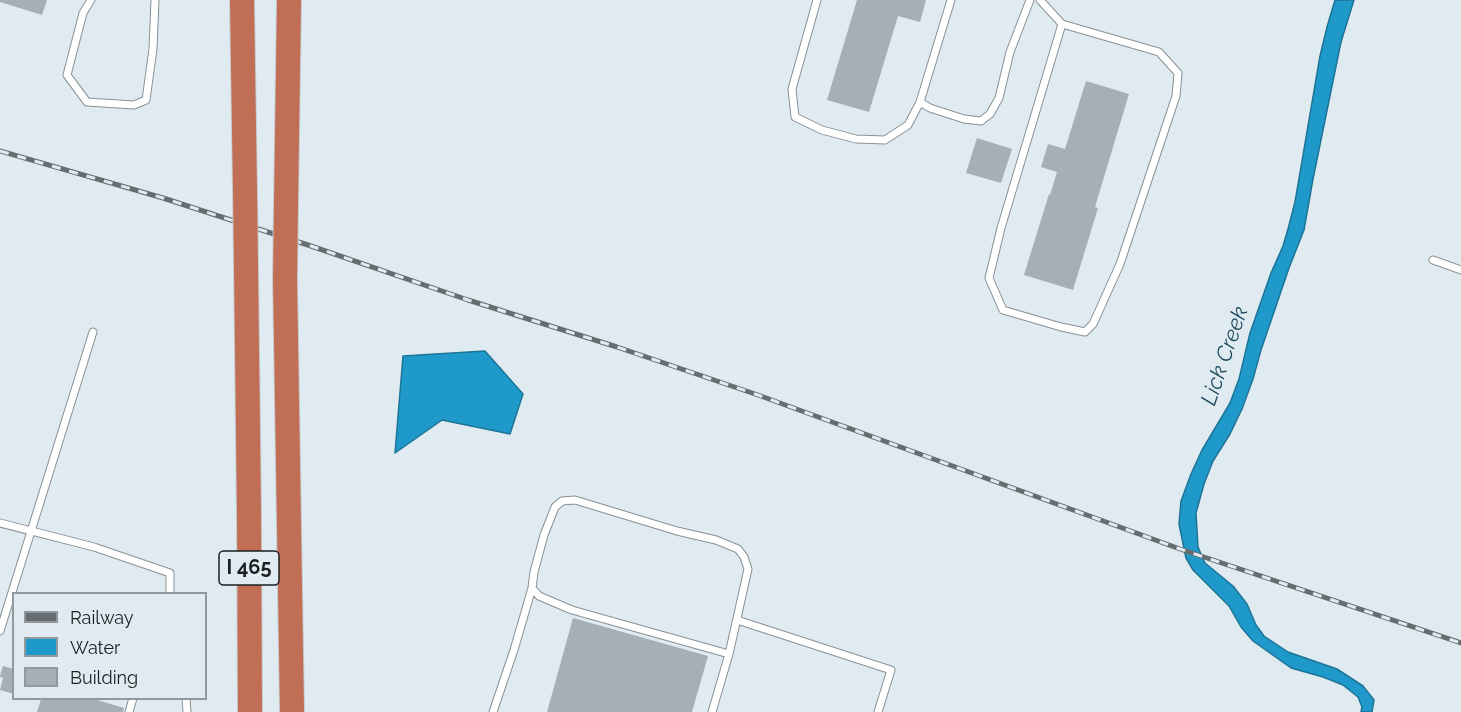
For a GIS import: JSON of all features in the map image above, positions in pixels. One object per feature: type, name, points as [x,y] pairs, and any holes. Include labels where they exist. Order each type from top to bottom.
[{"type":"highway","name":"I 465","points":[[242,0],[250,712]]},
{"type":"highway","name":"I 465","points":[[289,0],[285,278],[292,712]]},
{"type":"lane","points":[[91,0],[83,13],[67,75],[87,102],[134,105],[146,100],[153,50],[155,0]]},
{"type":"lane","points":[[817,0],[792,89],[795,117],[822,130],[856,139],[885,140],[908,125],[920,102],[951,0]]},
{"type":"lane","points":[[920,102],[930,108],[964,119],[981,121],[990,114],[999,98],[1010,52],[1030,0]]},
{"type":"lane","points":[[1040,0],[1062,24],[1159,52],[1178,73],[1176,96],[1120,264],[1093,324],[1085,332],[1003,310],[989,278],[1062,24]]},
{"type":"lane","points":[[1433,260],[1461,270]]},
{"type":"lane","points":[[12,592],[93,332]]},
{"type":"lane","points":[[493,712],[532,588],[544,535],[555,507],[562,501],[575,500],[677,531],[716,540],[738,549],[744,557],[748,568],[729,654],[712,712]]},
{"type":"lane","points":[[0,523],[94,547],[170,573],[170,592]]},
{"type":"lane","points":[[532,588],[539,596],[572,610],[729,654]]},
{"type":"lane","points":[[0,631],[12,592]]},
{"type":"lane","points":[[0,602],[8,605]]},
{"type":"lane","points":[[737,620],[891,670],[878,712]]},
{"type":"water","name":"Lick Creek","points":[[1335,0],[1354,0],[1341,42],[1304,230],[1242,409],[1213,461],[1196,513],[1198,547],[1205,563],[1233,586],[1247,604],[1256,625],[1264,636],[1288,652],[1337,669],[1363,686],[1374,700],[1372,712],[1361,712],[1362,707],[1358,697],[1343,685],[1291,668],[1253,641],[1241,627],[1229,606],[1193,570],[1186,558],[1179,524],[1181,501],[1191,474],[1202,450],[1230,403],[1239,379],[1250,333],[1283,246],[1295,202],[1320,56]]},
{"type":"water","points":[[485,351],[523,394],[510,434],[442,420],[395,453],[403,356]]},
{"type":"building","points":[[0,0],[47,0],[42,15],[0,2]]},
{"type":"building","points":[[857,0],[926,0],[920,22],[898,16],[869,112],[827,100]]},
{"type":"building","points":[[1086,81],[1129,94],[1073,290],[1024,275],[1057,172],[1041,167],[1048,144],[1065,149]]},
{"type":"building","points":[[977,138],[1012,149],[1001,183],[966,173]]},
{"type":"building","points":[[573,618],[708,656],[692,712],[547,712]]},
{"type":"building","points":[[3,666],[12,668],[12,693],[0,690],[3,678],[0,676]]},
{"type":"building","points":[[41,700],[97,700],[124,708],[123,712],[37,712]]},
{"type":"railway","points":[[0,151],[163,198],[468,300],[617,347],[758,395],[1180,549],[1461,643]]}]
